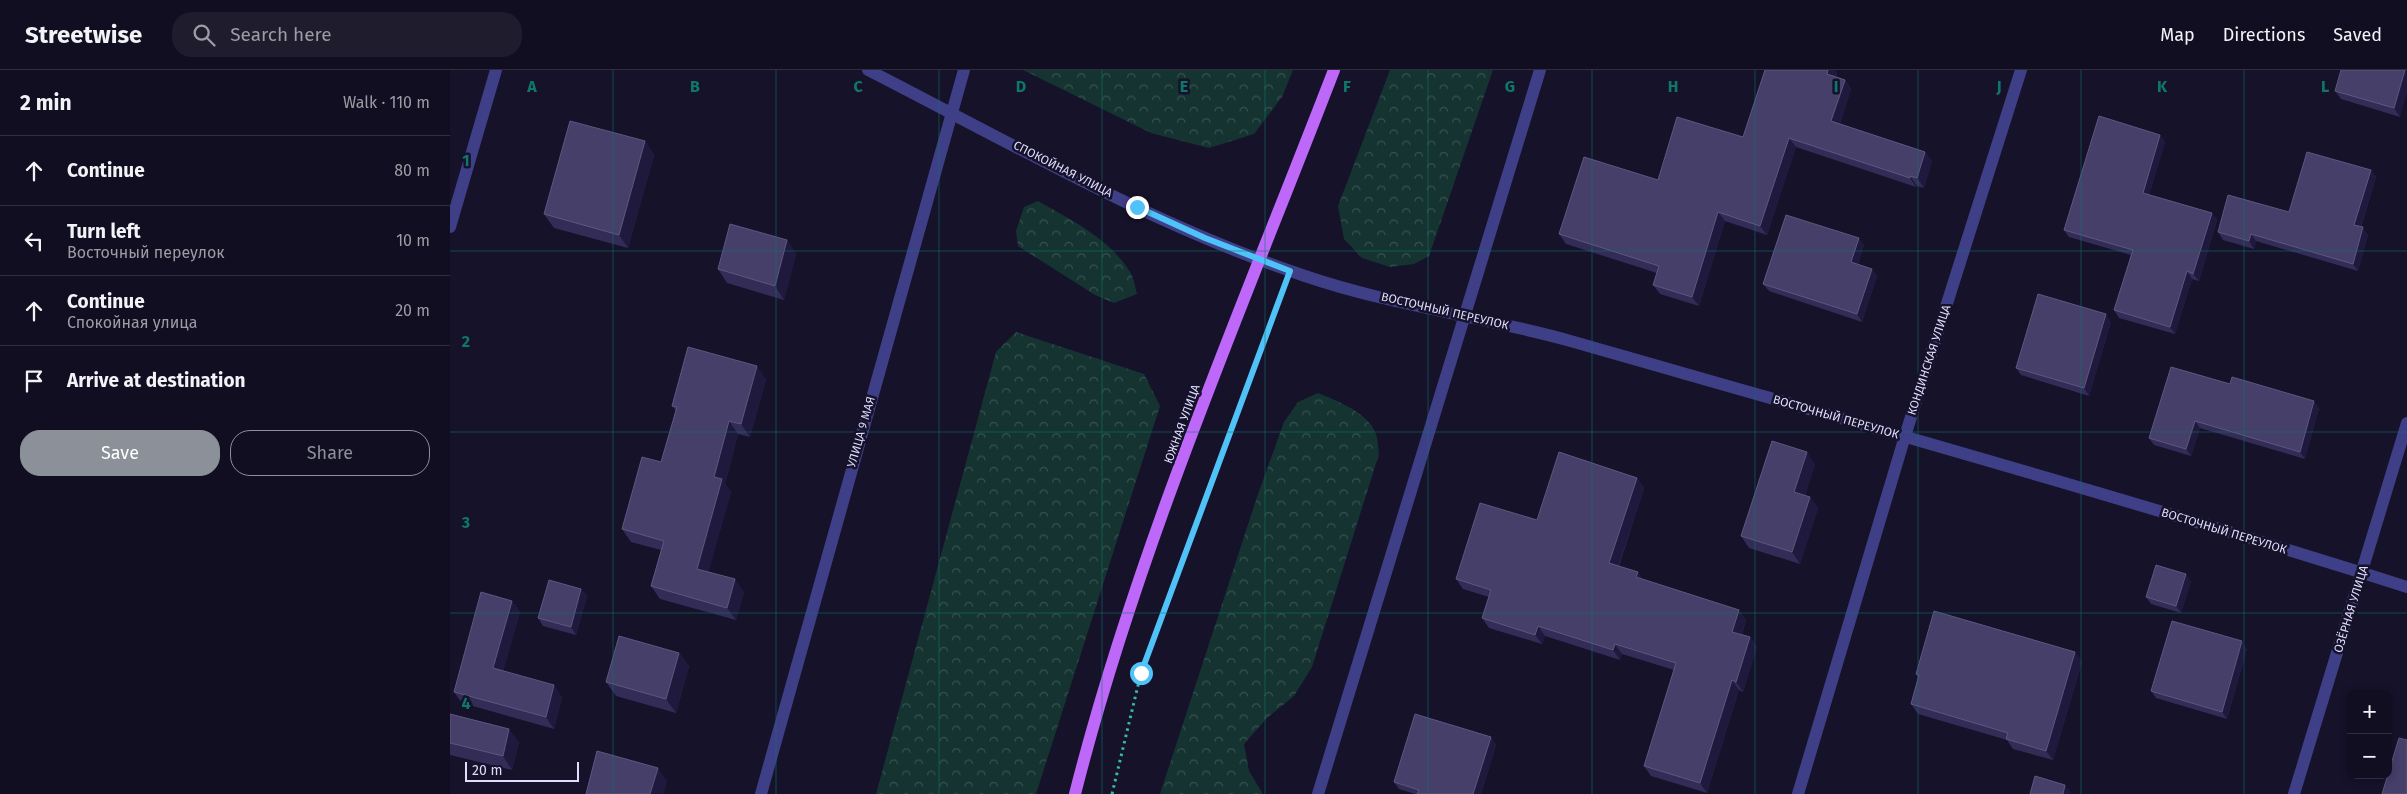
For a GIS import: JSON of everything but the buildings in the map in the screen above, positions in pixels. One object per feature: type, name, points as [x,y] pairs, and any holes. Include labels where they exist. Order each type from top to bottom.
[{"type":"main road","name":"ЮЖНАЯ УЛИЦА","points":[[1075,794],[1132,600],[1211,384],[1334,70]]},
{"type":"street","points":[[450,227],[496,70]]},
{"type":"street","name":"СПОКОЙНАЯ УЛИЦА","points":[[868,70],[1137,207],[1261,260]]},
{"type":"street","name":"УЛИЦА 9 МАЯ","points":[[760,794],[950,112],[964,70]]},
{"type":"street","points":[[1318,794],[1540,70]]},
{"type":"street","name":"КОНДИНСКАЯ УЛИЦА","points":[[1798,794],[1905,436],[2021,70]]},
{"type":"street","name":"ВОСТОЧНЫЙ ПЕРЕУЛОК","points":[[1261,260],[1339,287],[1526,329],[1905,436],[2407,587]]},
{"type":"street","name":"ОЗЁРНАЯ УЛИЦА","points":[[2294,794],[2407,423]]},
{"type":"path","points":[[1112,794],[1141,673],[1290,271]]},
{"type":"green space","points":[[1023,70],[1293,70],[1282,97],[1254,134],[1209,148],[1151,133]]},
{"type":"green space","points":[[1390,70],[1493,70],[1429,256],[1414,264],[1390,267],[1362,258],[1344,239],[1338,206]]},
{"type":"green space","points":[[1038,201],[1089,231],[1111,249],[1131,274],[1137,294],[1114,303],[1095,295],[1018,246],[1016,231],[1024,207]]},
{"type":"green space","points":[[1016,332],[1144,374],[1160,406],[1036,794],[876,794],[996,352]]},
{"type":"green space","points":[[1318,393],[1351,408],[1366,419],[1376,434],[1379,454],[1312,667],[1294,696],[1267,718],[1244,744],[1249,771],[1263,794],[1160,794],[1257,497],[1284,422],[1298,402]]},
{"type":"route","points":[[1137,207],[1205,238],[1290,271],[1141,673]]}]
